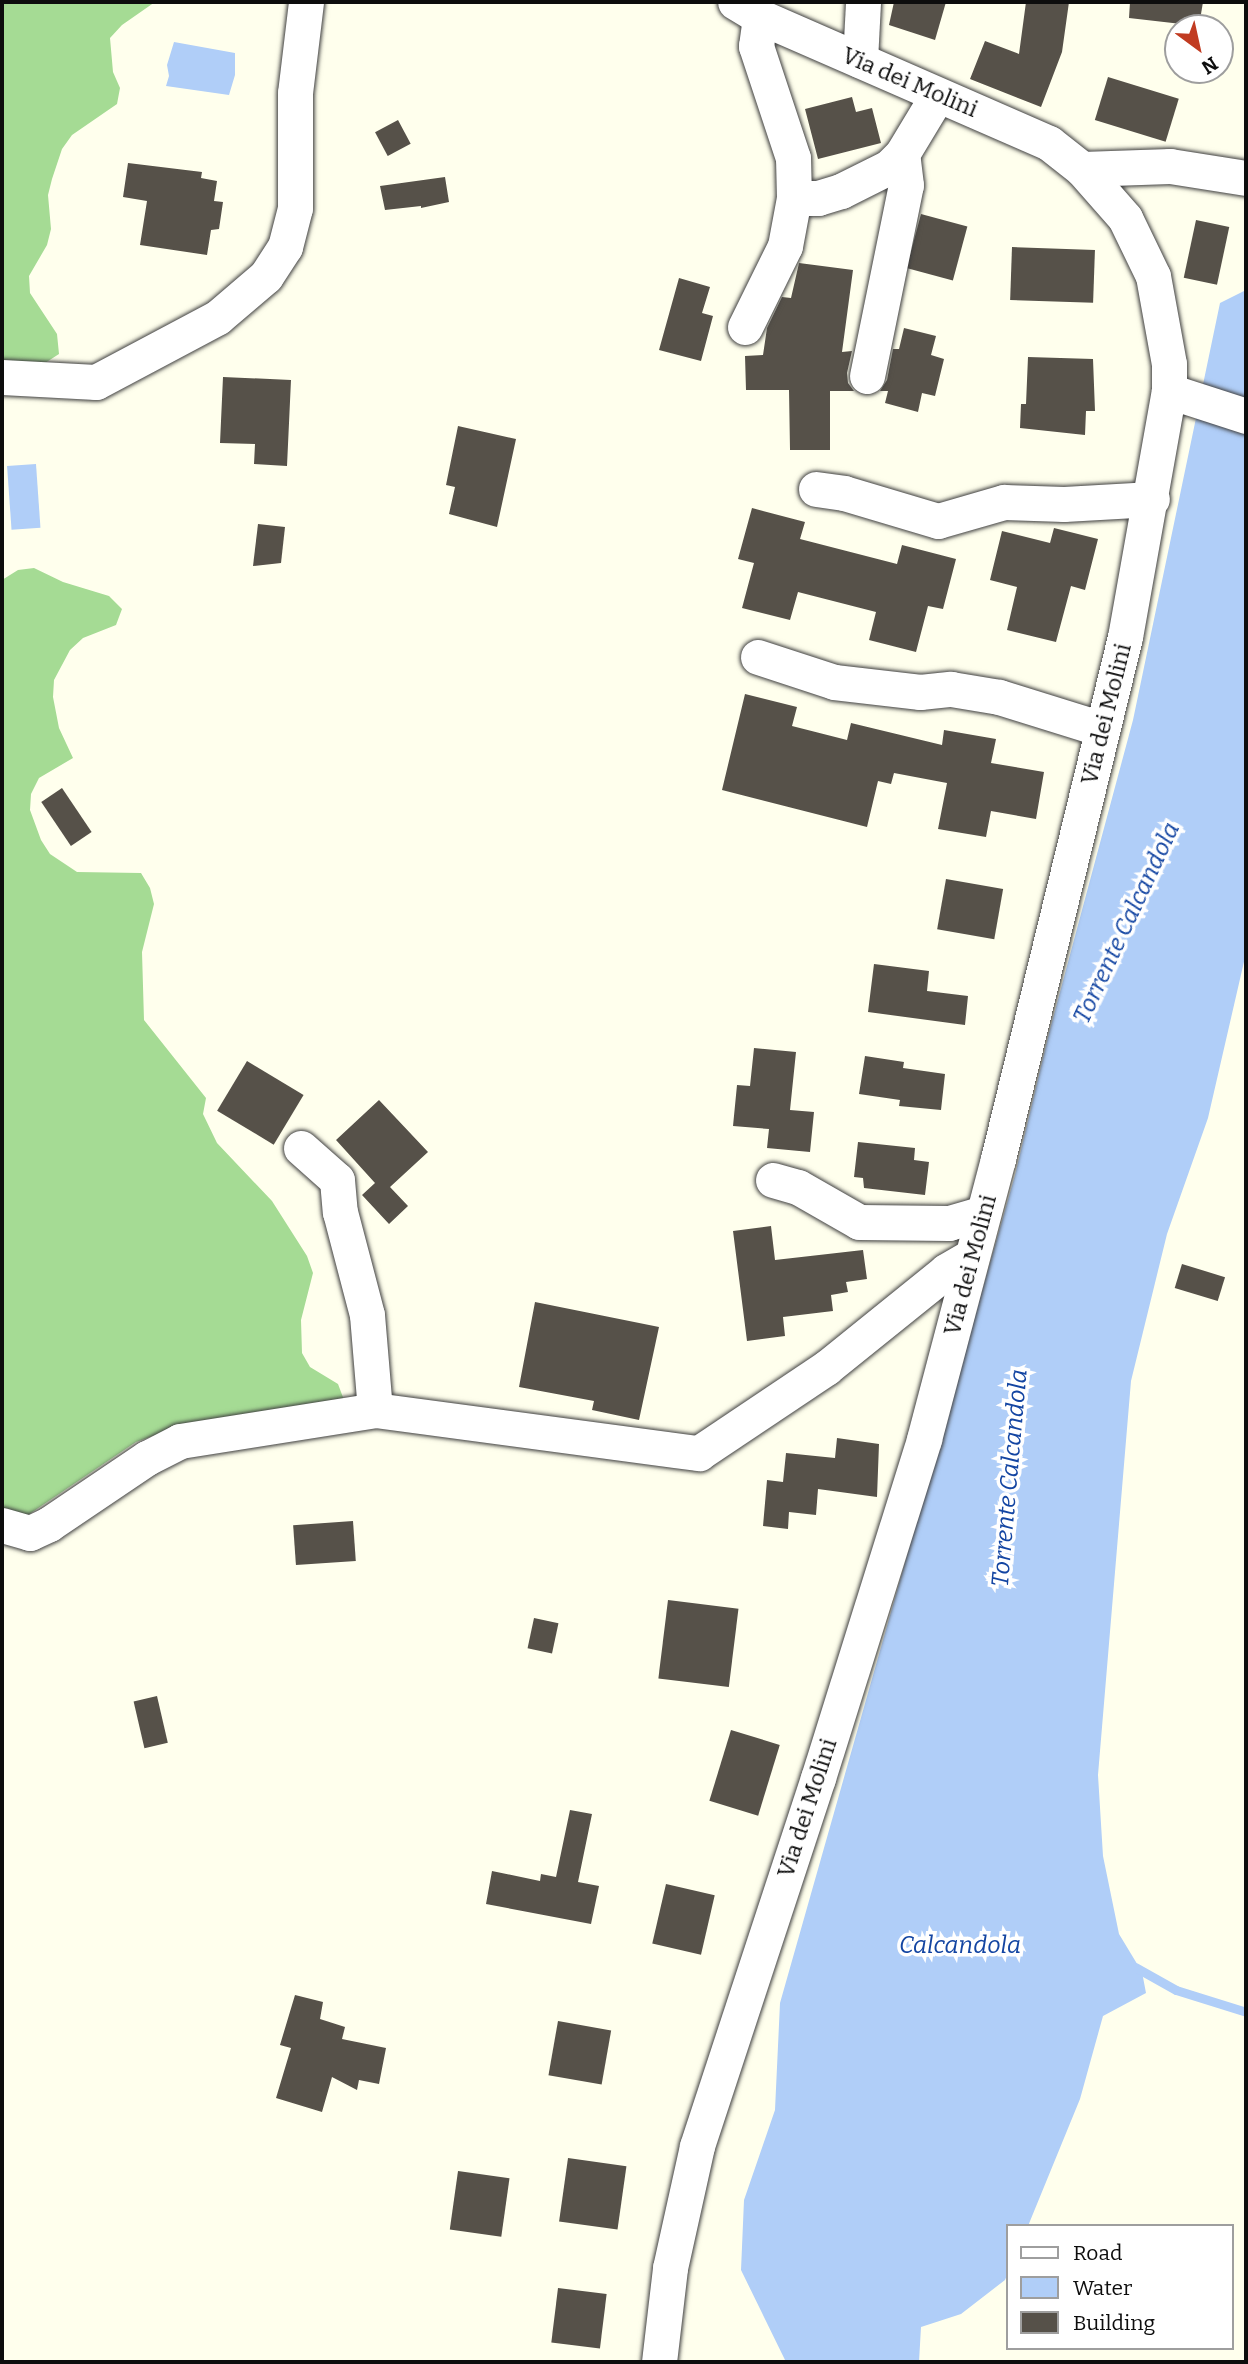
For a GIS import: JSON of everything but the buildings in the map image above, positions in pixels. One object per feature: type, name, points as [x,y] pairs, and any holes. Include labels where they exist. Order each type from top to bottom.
[{"type":"street","points":[[2,377],[96,382],[218,317],[266,276],[285,247],[295,208],[295,93],[306,2]]},
{"type":"street","points":[[860,60],[863,2]]},
{"type":"street","points":[[745,327],[785,246],[794,198],[793,158],[756,46],[747,9]]},
{"type":"street","name":"Via dei Molini","points":[[659,2362],[670,2268],[697,2146],[818,1778],[924,1439],[1031,1030],[1125,637],[1152,499],[1180,394],[1169,364],[1153,276],[1125,218],[1082,169],[1049,143],[937,96],[747,9]]},
{"type":"street","points":[[794,198],[818,198],[841,191],[889,167],[902,154],[937,96]]},
{"type":"street","points":[[867,376],[906,185],[902,154]]},
{"type":"street","points":[[1082,169],[1170,166],[1246,178]]},
{"type":"street","points":[[1180,394],[1246,416]]},
{"type":"street","points":[[816,489],[844,494],[938,521],[1004,502],[1064,504],[1152,499]]},
{"type":"street","points":[[758,657],[834,682],[920,692],[951,689],[999,697],[1102,729]]},
{"type":"street","points":[[301,1148],[337,1180],[340,1212],[367,1315],[375,1410]]},
{"type":"street","points":[[773,1180],[797,1187],[859,1222],[949,1223],[983,1213]]},
{"type":"street","points":[[2,1525],[30,1533],[49,1524],[147,1458],[180,1441],[375,1410],[699,1453],[826,1368],[946,1271],[970,1257]]},
{"type":"green space","points":[[2,2],[155,2],[122,25],[110,38],[113,72],[120,88],[117,104],[72,135],[62,149],[52,179],[48,195],[51,229],[47,245],[29,276],[30,293],[57,334],[59,354],[45,363],[2,362]]},
{"type":"green space","points":[[34,568],[63,582],[109,596],[122,609],[116,625],[83,638],[70,650],[54,680],[53,697],[59,728],[73,758],[39,778],[31,794],[30,810],[41,840],[50,854],[77,872],[141,873],[150,888],[154,904],[142,952],[144,1020],[206,1098],[203,1114],[217,1143],[272,1201],[307,1256],[313,1273],[301,1320],[302,1353],[310,1367],[338,1384],[344,1400],[167,1431],[136,1442],[25,1517],[2,1507],[2,580],[18,570]]},
{"type":"water","points":[[174,42],[235,53],[235,75],[229,95],[166,86],[169,76],[167,65]]},
{"type":"water","name":"Calcandola","points":[[1246,290],[1246,953],[1208,1118],[1167,1234],[1131,1381],[1098,1775],[1103,1856],[1119,1934],[1142,1972],[1146,1993],[1103,2016],[1080,2099],[1029,2224],[1006,2224],[1005,2280],[961,2314],[921,2327],[919,2362],[786,2362],[741,2270],[744,2200],[775,2110],[780,2003],[1015,1175],[1049,1033],[1133,720],[1220,303]]},
{"type":"water","points":[[36,464],[40,528],[12,530],[7,466]]},
{"type":"waterway","points":[[1135,1967],[1176,1990],[1246,2012]]},
{"type":"water label","name":"Torrente Calcandola","points":[[1127,923]]},
{"type":"water label","name":"Torrente Calcandola","points":[[1010,1478]]}]
